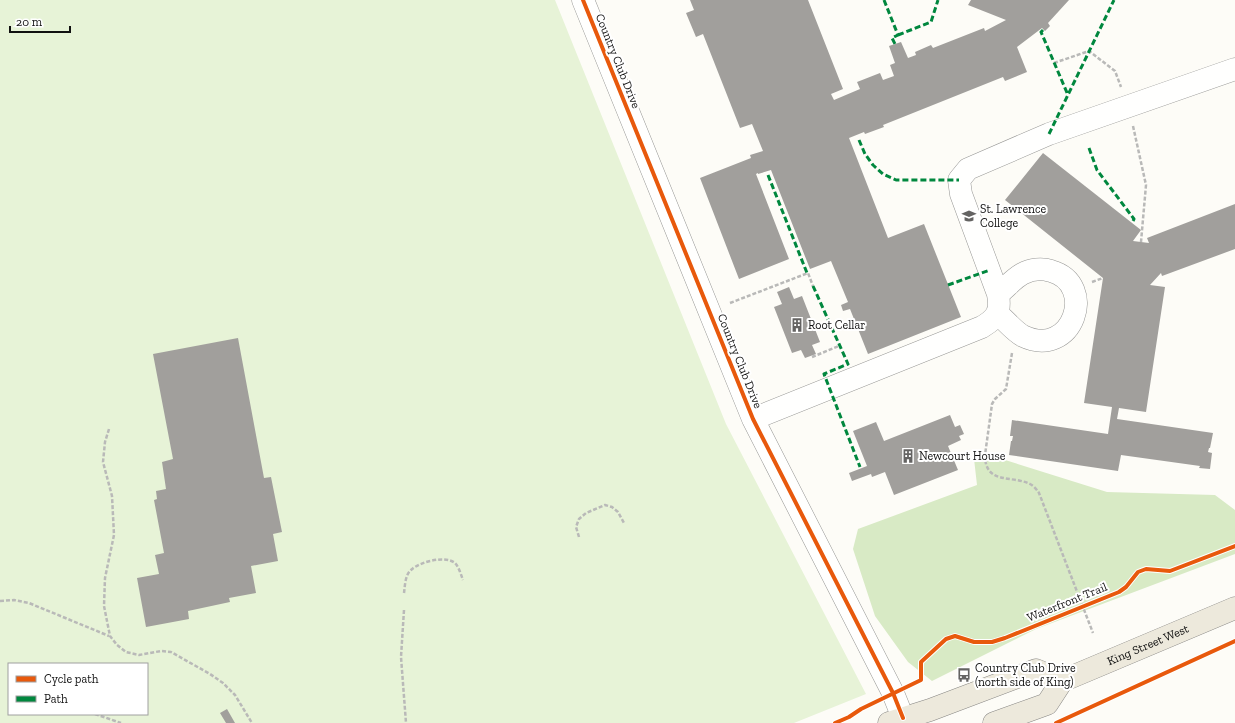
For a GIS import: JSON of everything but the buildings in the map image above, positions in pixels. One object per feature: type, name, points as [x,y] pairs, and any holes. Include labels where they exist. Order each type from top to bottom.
[{"type":"main road","name":"King Street West","points":[[1062,681],[1235,608]]},
{"type":"main road","points":[[899,721],[1036,670],[1062,681],[1047,704],[994,723]]},
{"type":"street","name":"Country Club Drive","points":[[583,0],[753,419],[893,693],[899,721]]},
{"type":"street","points":[[753,419],[982,327],[991,322],[998,304],[961,194],[959,180],[968,169],[1049,134],[1235,69]]},
{"type":"path","points":[[1054,63],[1089,51],[1115,71],[1128,106],[1146,185],[1141,242]]},
{"type":"path","points":[[730,303],[808,273],[813,286]]},
{"type":"path","points":[[812,357],[839,346]]},
{"type":"path","points":[[1012,350],[1006,389],[995,399],[992,404],[985,462],[990,473],[1030,484],[1039,493],[1093,633]]},
{"type":"path","points":[[108,429],[104,447],[104,462],[112,496],[114,535],[105,578],[104,606],[110,636],[117,645],[126,652],[139,655],[161,651],[171,652],[210,674],[223,683],[235,695],[252,723]]},
{"type":"path","points":[[579,537],[576,527],[579,519],[586,513],[605,505],[612,507],[618,512],[624,523]]},
{"type":"path","points":[[404,594],[406,579],[410,570],[423,563],[448,560],[455,563],[463,580]]},
{"type":"path","points":[[0,601],[14,600],[29,603],[110,636]]},
{"type":"path","points":[[404,610],[401,657],[406,723]]},
{"type":"path","points":[[98,715],[121,723]]},
{"type":"green space","points":[[0,0],[555,0],[726,424],[866,694],[794,723],[0,723]]},
{"type":"green space","points":[[973,450],[1107,492],[1215,495],[1235,510],[1235,554],[1036,629],[932,681],[908,662],[875,616],[853,549],[858,529],[977,485]]},
{"type":"marked path","points":[[884,0],[898,35],[892,38],[895,44]]},
{"type":"marked path","points":[[898,35],[931,22],[938,0]]},
{"type":"marked path","points":[[1049,134],[1114,0]]},
{"type":"marked path","points":[[1043,30],[1041,32],[1068,95]]},
{"type":"marked path","points":[[859,140],[865,154],[873,165],[883,174],[896,180],[959,180]]},
{"type":"marked path","points":[[1089,148],[1097,170],[1134,219],[1132,223]]},
{"type":"marked path","points":[[768,175],[807,273]]},
{"type":"marked path","points":[[948,285],[990,270]]},
{"type":"marked path","points":[[813,286],[848,364],[824,374],[860,467]]},
{"type":"cycle path","points":[[583,0],[753,419],[893,693],[903,718]]},
{"type":"cycle path","name":"Waterfront Trail","points":[[835,723],[921,680],[921,662],[946,639],[955,636],[974,642],[992,642],[1005,638],[1119,592],[1126,587],[1138,572],[1146,569],[1170,571],[1235,546]]},
{"type":"cycle path","points":[[1056,723],[1235,641]]},
{"type":"place","name":"St. Lawrence College","points":[[969,216]]},
{"type":"place","name":"Root Cellar","points":[[797,325]]},
{"type":"place","name":"Newcourt House","points":[[908,456]]},
{"type":"place","name":"Country Club Drive (north side of King)","points":[[964,675]]}]
